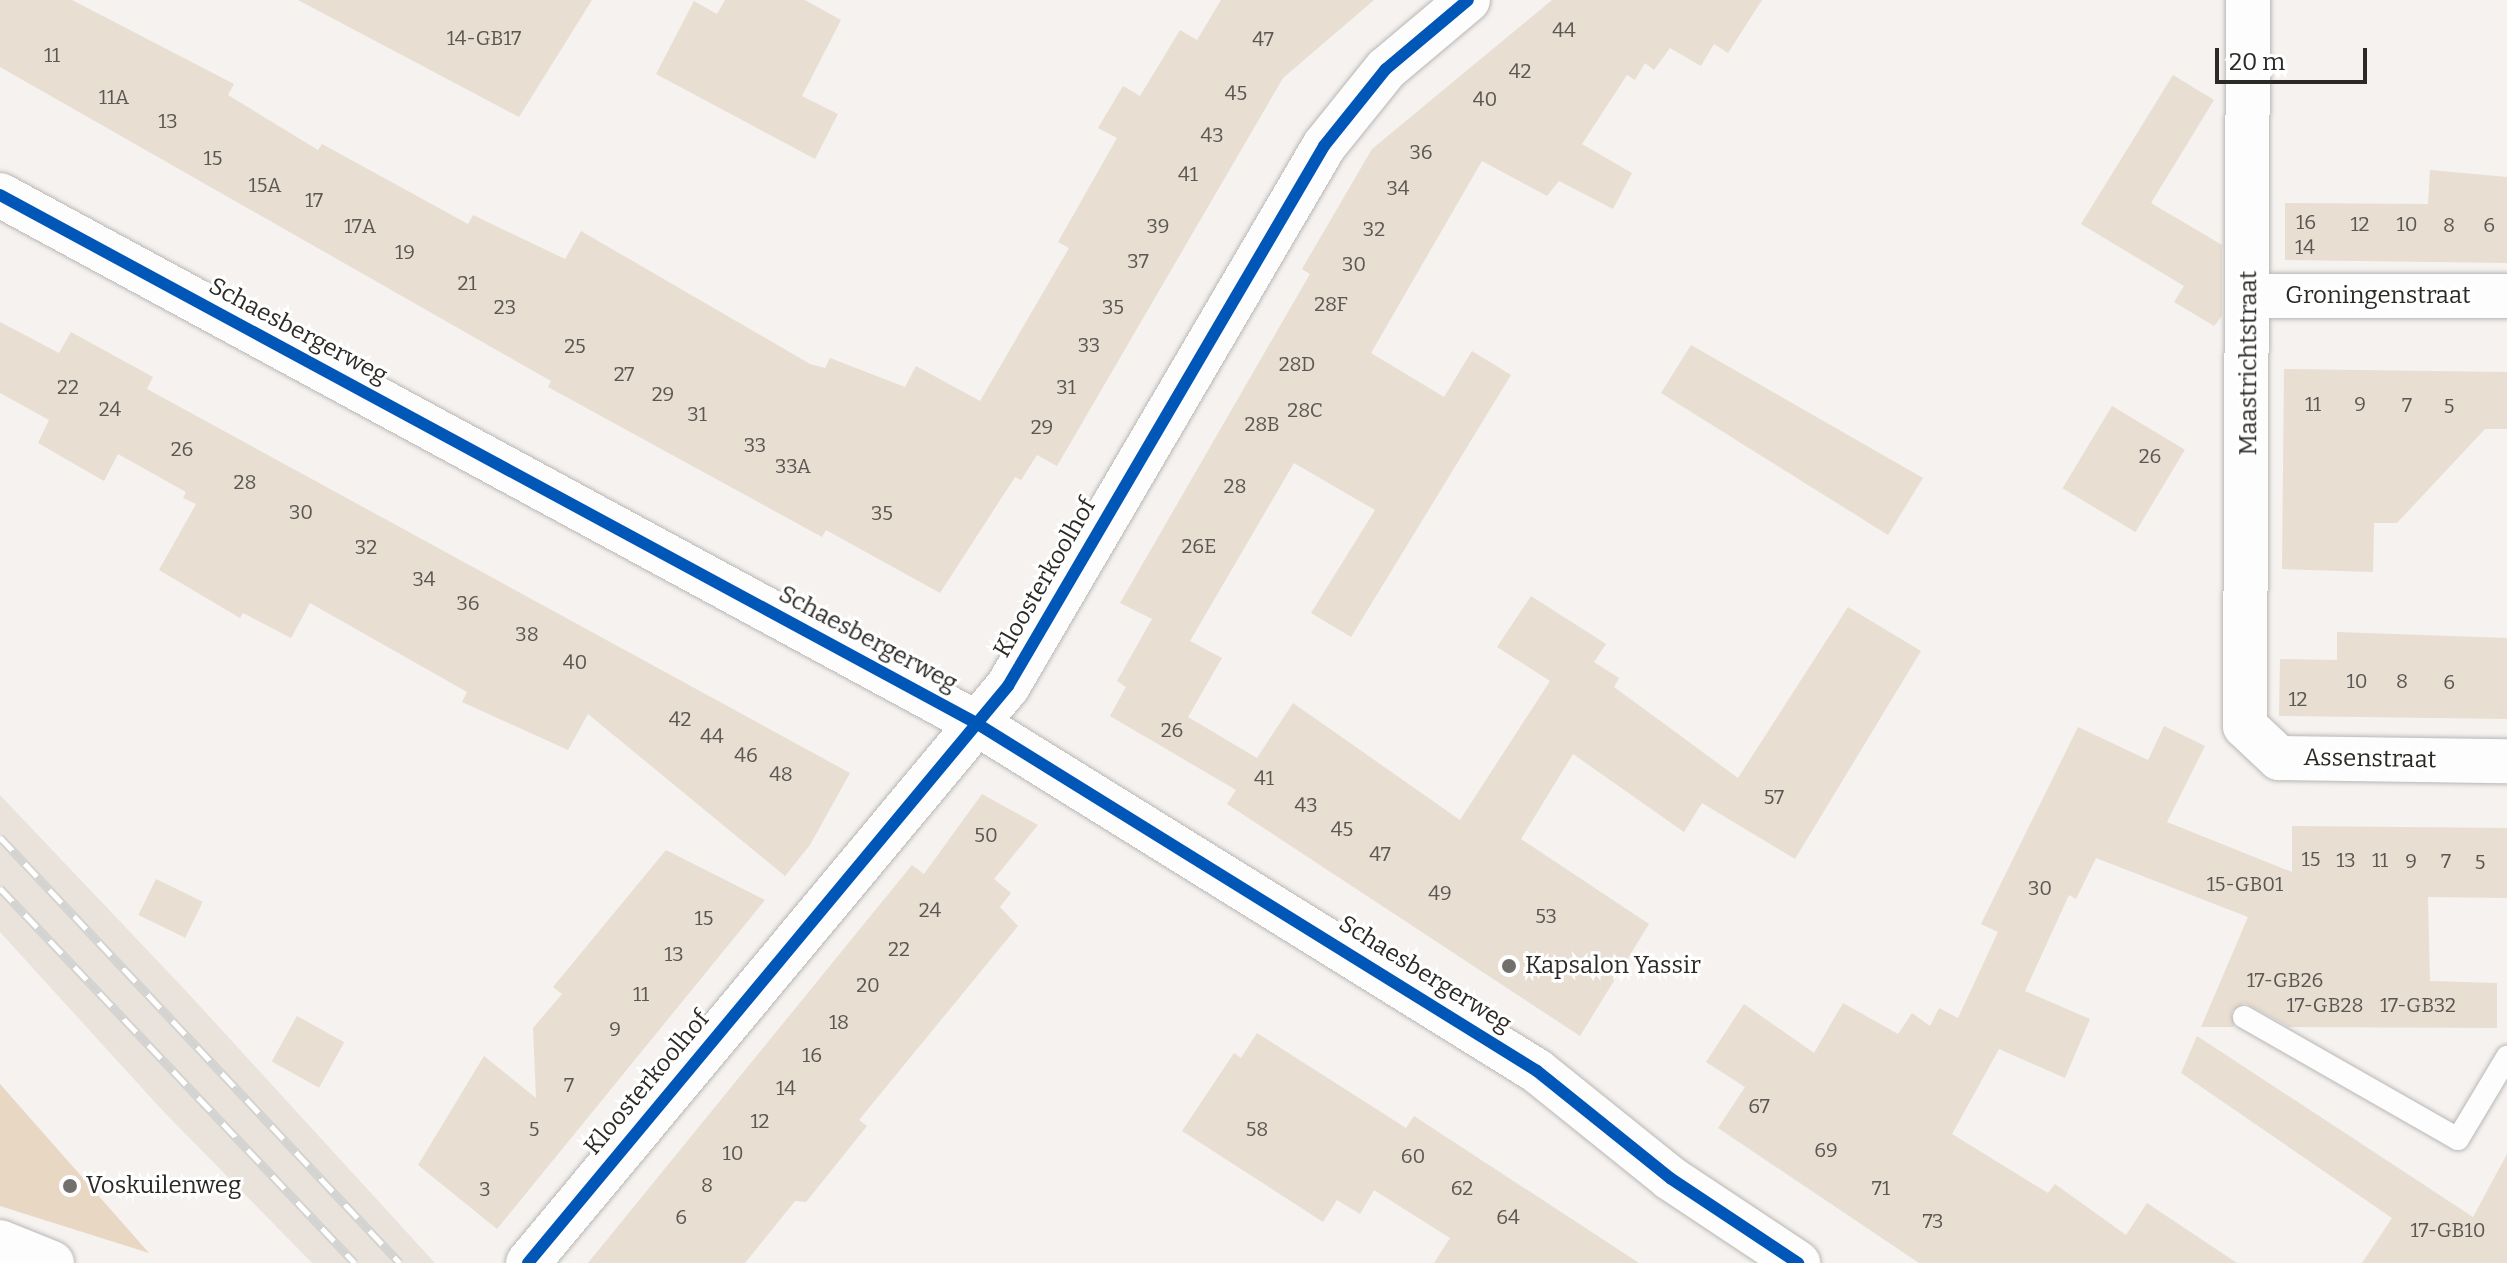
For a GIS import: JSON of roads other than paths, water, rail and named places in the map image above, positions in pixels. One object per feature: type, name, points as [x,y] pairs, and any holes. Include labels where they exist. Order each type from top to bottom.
[{"type":"street","name":"Kloosterkoolhof","points":[[528,1263],[1008,686],[1324,146],[1386,69],[1468,0]]},
{"type":"street","name":"Maastrichtstraat","points":[[2245,726],[2250,296],[2248,0]]},
{"type":"street","name":"Schaesbergerweg","points":[[0,195],[976,723],[1537,1071],[1670,1178],[1798,1263]]},
{"type":"street","name":"Groningenstraat","points":[[2250,296],[2507,296]]},
{"type":"street","name":"Assenstraat","points":[[2245,726],[2279,758],[2507,761]]},
{"type":"street","points":[[0,1242],[52,1263]]},
{"type":"lane","points":[[2244,1017],[2458,1139],[2507,1057]]},
{"type":"railway","points":[[0,837],[400,1263]]},
{"type":"railway","points":[[0,888],[355,1263]]},
{"type":"place","name":"Kapsalon Yassir","points":[[1509,966]]},
{"type":"place","name":"Voskuilenweg","points":[[70,1186]]}]
